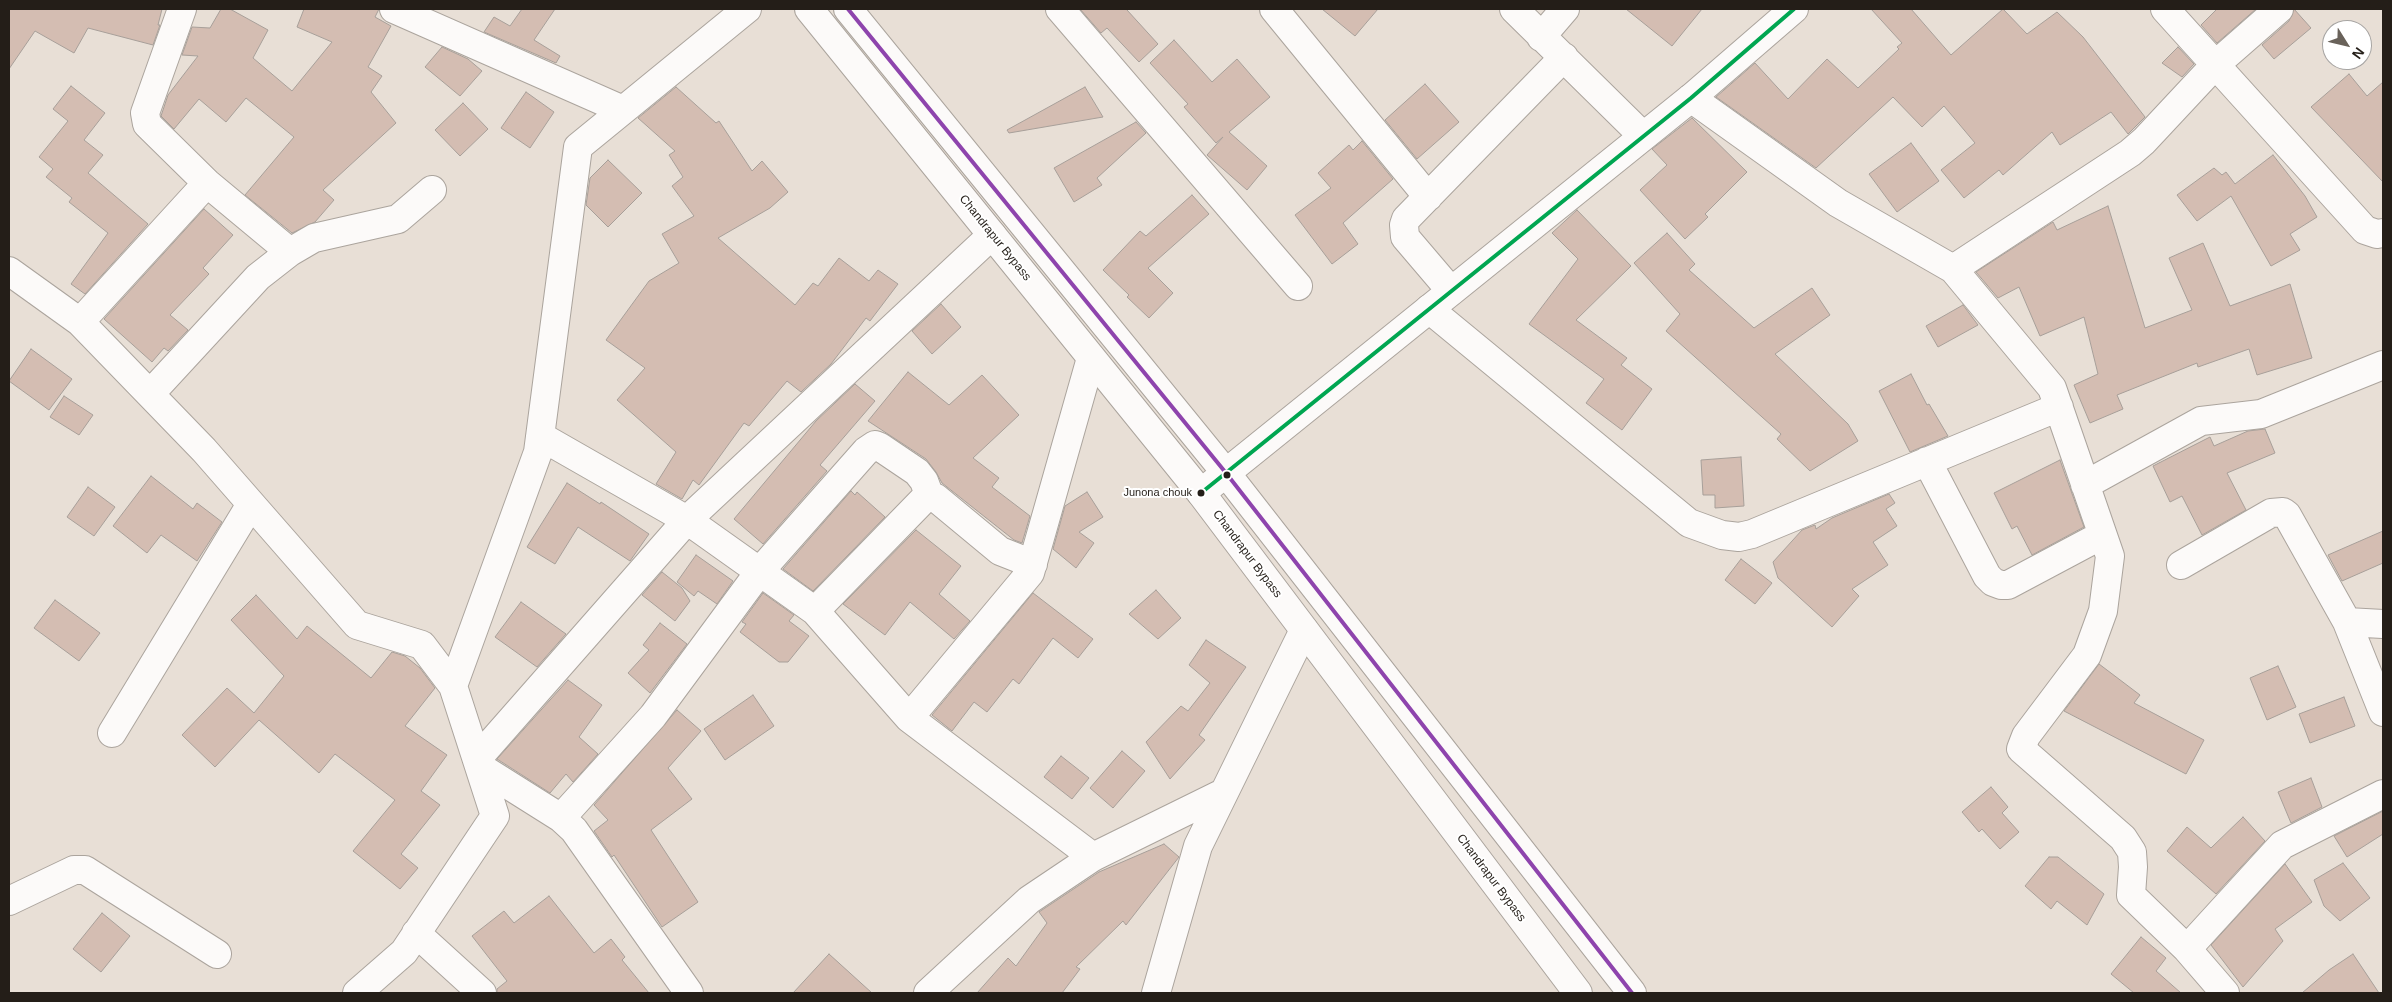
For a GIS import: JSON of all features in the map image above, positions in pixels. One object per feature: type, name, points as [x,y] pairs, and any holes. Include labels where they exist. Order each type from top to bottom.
[{"type":"main road","points":[[182,9],[145,120],[150,128],[207,183],[290,252]]},
{"type":"main road","points":[[394,9],[623,110]]},
{"type":"main road","points":[[453,686],[538,452],[578,148],[747,9]]},
{"type":"main road","name":"Chandrapur Bypass","points":[[809,9],[1201,493],[1578,993]]},
{"type":"main road","points":[[1060,9],[1298,286]]},
{"type":"main road","points":[[1274,9],[1428,197]]},
{"type":"main road","points":[[1514,9],[1541,38],[1564,57],[1643,136]]},
{"type":"main road","points":[[1541,38],[1565,9]]},
{"type":"main road","points":[[1201,493],[1691,98],[1794,9]]},
{"type":"main road","points":[[2165,9],[2365,230],[2377,234],[2383,233]]},
{"type":"main road","points":[[1953,269],[2130,153],[2144,141],[2215,64],[2279,9]]},
{"type":"main road","points":[[832,37],[854,11],[1226,473],[1632,993]]},
{"type":"main road","points":[[1451,291],[1403,231],[1406,219],[1564,57]]},
{"type":"main road","points":[[1691,98],[1838,203],[1953,269],[2052,388],[2110,556],[2103,611],[2087,655],[2026,736],[2022,749],[2123,838],[2132,852],[2134,867],[2132,895],[2187,949],[2225,993]]},
{"type":"main road","points":[[80,322],[207,183]]},
{"type":"main road","points":[[150,394],[258,277],[290,252],[314,238],[398,219],[432,190]]},
{"type":"main road","points":[[478,763],[687,520],[992,235]]},
{"type":"main road","points":[[9,271],[80,322],[204,450],[357,625],[422,645],[453,686],[495,816],[404,952],[357,993]]},
{"type":"main road","points":[[1429,309],[1689,523],[1705,531],[1739,537],[1752,534],[2059,407]]},
{"type":"main road","points":[[909,718],[1026,580],[1033,564],[1091,358]]},
{"type":"main road","points":[[2086,485],[2201,420],[2261,414],[2383,365]]},
{"type":"main road","points":[[540,436],[687,520],[815,610],[909,718],[1093,857]]},
{"type":"main road","points":[[561,818],[658,710],[760,571],[866,451],[875,445],[917,472],[924,481],[930,497]]},
{"type":"main road","points":[[1927,461],[1987,576],[1993,582],[2008,585],[2102,535]]},
{"type":"main road","points":[[815,610],[919,501],[930,497],[936,498],[1000,551],[1033,564]]},
{"type":"main road","points":[[112,733],[251,504]]},
{"type":"main road","points":[[2181,565],[2271,513],[2283,512],[2287,515],[2347,622],[2383,712]]},
{"type":"main road","points":[[2347,622],[2383,624]]},
{"type":"main road","points":[[1156,993],[1198,846],[1222,793],[1304,630]]},
{"type":"main road","points":[[478,763],[561,818],[586,844],[689,993]]},
{"type":"main road","points":[[928,993],[1029,900],[1093,857],[1222,793]]},
{"type":"main road","points":[[2187,949],[2282,845],[2383,794]]},
{"type":"main road","points":[[9,901],[74,870],[85,870],[217,954]]},
{"type":"main road","points":[[416,933],[482,993]]},
{"type":"building","points":[[9,9],[162,9],[158,25],[160,25],[153,45],[88,28],[74,53],[35,31],[9,69]]},
{"type":"building","points":[[221,9],[230,9],[268,30],[253,58],[292,91],[332,42],[297,27],[304,9],[379,9],[375,17],[391,26],[368,67],[382,76],[371,92],[396,123],[323,190],[334,200],[315,222],[292,233],[245,195],[294,137],[246,98],[226,122],[199,99],[174,129],[161,116],[168,95],[198,56],[182,55],[192,27],[210,28]]},
{"type":"building","points":[[522,9],[555,9],[534,40],[560,56],[556,63],[484,32],[494,17],[510,26]]},
{"type":"building","points":[[1080,9],[1128,9],[1158,44],[1139,62],[1107,28],[1101,33]]},
{"type":"building","points":[[1322,9],[1378,9],[1355,36]]},
{"type":"building","points":[[1626,9],[1702,9],[1672,46]]},
{"type":"building","points":[[1871,9],[1911,9],[1951,55],[2003,9],[2027,34],[2057,12],[2083,37],[2145,117],[2128,134],[2111,112],[2060,145],[2052,132],[2003,175],[1999,170],[1964,198],[1941,170],[1975,143],[1944,106],[1922,127],[1893,97],[1816,168],[1716,97],[1755,63],[1788,99],[1827,59],[1858,88],[1899,49],[1897,47],[1902,43]]},
{"type":"building","points":[[2217,9],[2256,9],[2217,43],[2201,25]]},
{"type":"building","points":[[2294,9],[2311,28],[2274,59],[2262,45],[2289,21]]},
{"type":"building","points":[[1174,40],[1212,82],[1237,59],[1270,97],[1229,132],[1267,166],[1247,190],[1207,155],[1223,137],[1216,143],[1184,107],[1188,104],[1150,63]]},
{"type":"building","points":[[442,47],[468,59],[482,71],[460,96],[425,67]]},
{"type":"building","points":[[2178,47],[2194,64],[2182,77],[2162,63]]},
{"type":"building","points":[[2349,74],[2367,96],[2383,82],[2383,182],[2311,107]]},
{"type":"building","points":[[1425,84],[1459,122],[1417,159],[1385,120]]},
{"type":"building","points":[[71,86],[105,113],[84,140],[103,155],[88,173],[148,224],[85,294],[71,284],[108,233],[69,202],[72,198],[46,177],[53,169],[39,157],[68,121],[53,109]]},
{"type":"building","points":[[676,87],[716,123],[719,121],[752,171],[762,161],[788,192],[770,208],[718,238],[795,305],[813,283],[818,286],[839,258],[869,281],[878,270],[898,284],[870,321],[866,318],[831,364],[801,392],[787,381],[749,426],[744,423],[699,485],[693,480],[682,499],[656,484],[676,452],[617,400],[645,368],[606,340],[649,281],[679,263],[662,234],[694,216],[672,186],[683,177],[669,155],[675,151],[638,118]]},
{"type":"building","points":[[1085,87],[1103,117],[1009,133],[1007,130]]},
{"type":"building","points":[[526,92],[554,112],[530,148],[501,128]]},
{"type":"building","points":[[463,103],[488,129],[460,156],[435,130]]},
{"type":"building","points":[[1692,118],[1747,172],[1705,214],[1708,217],[1685,239],[1640,190],[1667,165],[1652,149]]},
{"type":"building","points":[[1136,122],[1146,133],[1097,178],[1102,185],[1074,202],[1054,168]]},
{"type":"building","points":[[1362,141],[1393,179],[1343,223],[1358,244],[1332,264],[1295,215],[1331,188],[1318,173],[1349,145],[1353,150]]},
{"type":"building","points":[[1911,143],[1939,181],[1897,212],[1869,174]]},
{"type":"building","points":[[2273,155],[2305,196],[2317,217],[2290,234],[2300,250],[2271,266],[2231,196],[2197,221],[2177,195],[2214,168],[2222,175],[2226,172],[2235,184]]},
{"type":"building","points":[[608,160],[642,193],[608,227],[586,205],[590,178]]},
{"type":"building","points":[[1192,195],[1209,214],[1148,268],[1173,293],[1149,318],[1103,270],[1140,231],[1146,236]]},
{"type":"building","points":[[2108,206],[2145,328],[2192,310],[2169,258],[2203,243],[2230,306],[2290,284],[2312,358],[2257,375],[2249,349],[2198,367],[2197,363],[2117,395],[2123,409],[2090,423],[2074,385],[2098,374],[2084,317],[2040,336],[2019,287],[1998,298],[1976,272],[2053,222],[2057,230]]},
{"type":"building","points":[[204,209],[233,235],[203,268],[209,274],[170,315],[188,330],[168,351],[164,348],[152,362],[104,319]]},
{"type":"building","points":[[1577,210],[1631,266],[1576,320],[1627,358],[1621,365],[1652,389],[1622,430],[1586,403],[1604,379],[1529,324],[1578,259],[1552,233]]},
{"type":"building","points":[[1667,233],[1695,264],[1689,270],[1754,328],[1812,288],[1830,315],[1775,354],[1848,424],[1858,441],[1810,471],[1777,439],[1781,434],[1666,331],[1680,314],[1634,263]]},
{"type":"building","points":[[941,304],[961,327],[932,354],[912,331]]},
{"type":"building","points":[[1963,305],[1978,325],[1938,347],[1926,326]]},
{"type":"building","points":[[31,349],[72,379],[49,410],[9,381]]},
{"type":"building","points":[[908,372],[949,405],[982,375],[1019,415],[973,458],[999,478],[992,487],[1030,516],[1022,543],[1014,540],[942,483],[926,459],[868,421]]},
{"type":"building","points":[[1911,374],[1927,405],[1929,404],[1948,436],[1910,452],[1879,391]]},
{"type":"building","points":[[855,384],[875,401],[820,465],[827,471],[763,544],[734,519],[816,421]]},
{"type":"building","points":[[64,396],[93,415],[79,435],[50,417]]},
{"type":"building","points":[[2265,429],[2275,453],[2227,473],[2246,510],[2202,535],[2182,496],[2170,502],[2153,466],[2210,437],[2214,446],[2248,431]]},
{"type":"building","points":[[1741,457],[1744,506],[1715,508],[1715,495],[1703,495],[1701,460]]},
{"type":"building","points":[[2060,460],[2084,527],[2032,555],[2017,526],[2012,529],[1994,493]]},
{"type":"building","points":[[151,476],[193,509],[197,503],[222,522],[197,561],[161,535],[147,553],[113,526]]},
{"type":"building","points":[[567,483],[600,504],[601,502],[649,534],[630,561],[578,527],[555,564],[527,547]]},
{"type":"building","points":[[88,487],[115,507],[94,536],[67,517]]},
{"type":"building","points":[[851,491],[855,495],[857,492],[885,517],[813,591],[783,569]]},
{"type":"building","points":[[1087,492],[1103,517],[1079,532],[1094,543],[1076,568],[1053,549],[1065,506]]},
{"type":"building","points":[[1889,494],[1895,503],[1886,509],[1897,526],[1873,542],[1888,565],[1852,589],[1859,596],[1832,627],[1778,578],[1773,562],[1802,530],[1815,525],[1816,529],[1832,518]]},
{"type":"building","points":[[916,530],[961,566],[939,594],[970,621],[954,639],[910,602],[885,635],[843,604]]},
{"type":"building","points":[[2383,531],[2383,563],[2342,581],[2328,555]]},
{"type":"building","points":[[696,555],[733,581],[717,604],[698,591],[694,596],[677,582]]},
{"type":"building","points":[[1741,559],[1772,583],[1755,604],[1725,580]]},
{"type":"building","points":[[662,572],[682,588],[690,601],[675,621],[642,595]]},
{"type":"building","points":[[1156,590],[1181,618],[1158,639],[1129,614]]},
{"type":"building","points":[[763,593],[794,615],[789,621],[809,636],[788,662],[779,662],[740,632],[746,624],[742,622]]},
{"type":"building","points":[[1033,593],[1093,639],[1078,658],[1053,638],[1019,684],[1013,679],[987,712],[974,702],[952,731],[932,715]]},
{"type":"building","points":[[256,595],[297,639],[307,626],[371,678],[392,652],[405,656],[420,668],[435,688],[405,726],[447,755],[421,791],[440,805],[401,854],[418,868],[400,889],[353,851],[395,800],[335,754],[319,773],[259,720],[215,767],[182,735],[227,688],[254,713],[284,676],[231,620]]},
{"type":"building","points":[[55,600],[100,633],[79,661],[34,628]]},
{"type":"building","points":[[521,602],[566,634],[537,667],[495,637]]},
{"type":"building","points":[[660,623],[687,644],[650,693],[628,673],[649,650],[643,645]]},
{"type":"building","points":[[1206,640],[1246,667],[1199,735],[1205,740],[1170,779],[1146,742],[1181,706],[1188,711],[1210,683],[1189,665]]},
{"type":"building","points":[[2099,664],[2140,695],[2134,703],[2204,740],[2186,774],[2064,711]]},
{"type":"building","points":[[2278,666],[2296,707],[2267,720],[2250,678]]},
{"type":"building","points":[[568,680],[602,705],[579,737],[598,754],[573,782],[566,774],[550,793],[497,759]]},
{"type":"building","points":[[753,695],[774,726],[725,760],[704,729]]},
{"type":"building","points":[[2344,697],[2355,726],[2310,743],[2299,714]]},
{"type":"building","points":[[677,710],[701,731],[668,768],[692,799],[651,830],[698,902],[662,927],[614,855],[612,857],[594,831],[608,820],[594,805]]},
{"type":"building","points":[[1122,751],[1145,771],[1113,808],[1090,788]]},
{"type":"building","points":[[1061,756],[1089,778],[1072,799],[1044,777]]},
{"type":"building","points":[[2311,778],[2322,807],[2291,823],[2278,792]]},
{"type":"building","points":[[1991,787],[2008,807],[2002,813],[2019,832],[2000,849],[1982,829],[1979,832],[1962,812]]},
{"type":"building","points":[[2383,811],[2383,834],[2347,857],[2334,836]]},
{"type":"building","points":[[2243,817],[2265,841],[2216,894],[2167,851],[2187,827],[2211,848]]},
{"type":"building","points":[[1164,844],[1179,857],[1126,925],[1123,921],[1076,967],[1080,969],[1062,993],[977,993],[1008,958],[1016,966],[1047,923],[1039,912],[1099,872]]},
{"type":"building","points":[[2049,857],[2058,857],[2104,894],[2087,925],[2057,901],[2051,909],[2025,886]]},
{"type":"building","points":[[2343,863],[2370,898],[2340,921],[2324,906],[2314,880]]},
{"type":"building","points":[[2285,864],[2312,902],[2275,929],[2283,941],[2243,987],[2211,945]]},
{"type":"building","points":[[549,896],[594,953],[611,939],[625,957],[622,960],[649,993],[497,993],[497,989],[507,981],[472,936],[504,911],[514,923]]},
{"type":"building","points":[[102,913],[130,936],[101,972],[73,949]]},
{"type":"building","points":[[2141,937],[2166,958],[2156,971],[2181,993],[2134,993],[2111,974]]},
{"type":"building","points":[[829,954],[872,993],[793,993]]},
{"type":"building","points":[[2353,954],[2379,993],[2302,993],[2329,970]]},
{"type":"transit line","points":[[848,9],[1226,473],[1632,993]]},
{"type":"transit line","points":[[1201,493],[1691,98],[1794,9]]},
{"type":"place","name":"Junona chouk","points":[[1201,493]]}]
